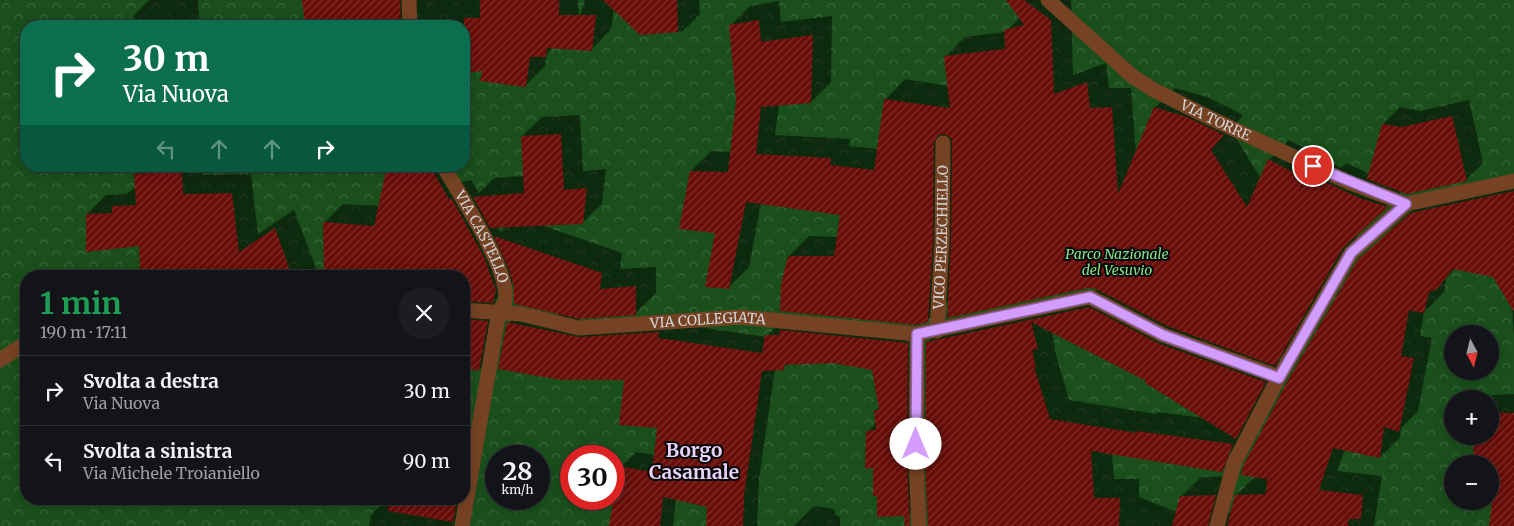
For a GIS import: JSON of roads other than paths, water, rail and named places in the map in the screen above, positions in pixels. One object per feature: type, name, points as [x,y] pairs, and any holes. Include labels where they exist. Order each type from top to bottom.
[{"type":"street","points":[[409,0],[410,20]]},
{"type":"street","name":"VIA TORRE","points":[[1048,0],[1132,76],[1154,90],[1208,118],[1348,182],[1406,204]]},
{"type":"street","name":"VICO PERZECHIELLO","points":[[937,330],[942,240],[943,144]]},
{"type":"street","name":"VIA CASTELLO","points":[[446,172],[494,255],[502,278],[505,300],[499,311],[470,480]]},
{"type":"street","points":[[1217,526],[1234,463],[1279,378],[1351,253],[1406,204],[1514,181]]},
{"type":"street","name":"VIA COLLEGIATA","points":[[470,310],[499,311],[579,328],[740,317],[917,334],[1090,297],[1163,335],[1279,378]]},
{"type":"street","points":[[917,334],[916,462],[919,526]]},
{"type":"street","points":[[0,360],[20,347]]},
{"type":"street","name":"VIA CASTELLO","points":[[462,526],[466,505]]},
{"type":"district","name":"Borgo Casamale","points":[[694,461]]},
{"type":"park label","name":"Parco Nazionale del Vesuvio","points":[[1117,262]]}]
